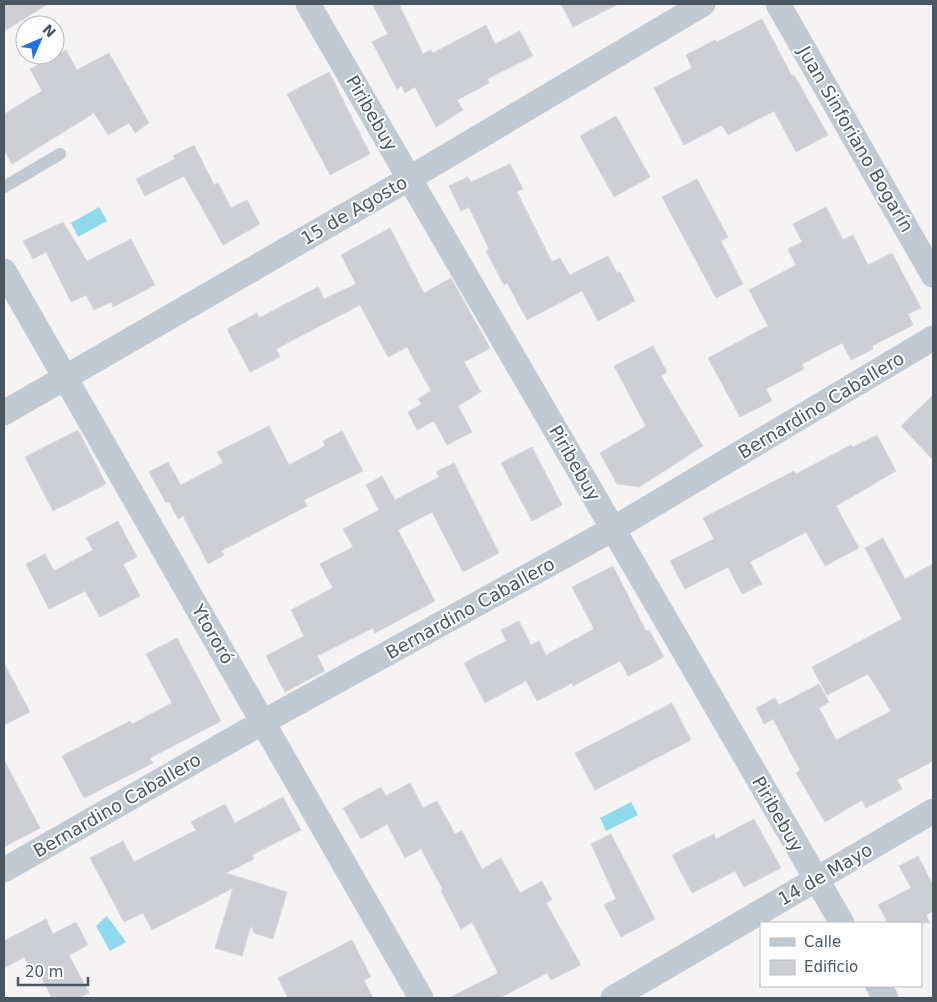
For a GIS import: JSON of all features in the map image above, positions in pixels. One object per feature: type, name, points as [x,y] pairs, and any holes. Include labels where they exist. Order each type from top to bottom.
[{"type":"street","name":"Piribebuy","points":[[308,4],[841,922]]},
{"type":"street","name":"15 de Agosto","points":[[4,414],[410,178],[703,4]]},
{"type":"street","name":"Juan Sinforiano Bogarín","points":[[778,4],[933,275]]},
{"type":"street","name":"Ytororó","points":[[4,271],[421,998]]},
{"type":"street","name":"Bernardino Caballero","points":[[4,870],[263,722],[613,529],[933,338]]},
{"type":"street","name":"14 de Mayo","points":[[613,998],[933,811]]},
{"type":"street","points":[[879,987],[886,998]]},
{"type":"lane","points":[[4,187],[60,154]]},
{"type":"water","points":[[99,207],[107,221],[78,237],[71,223]]},
{"type":"water","points":[[631,802],[638,815],[606,831],[600,818]]},
{"type":"water","points":[[107,916],[126,942],[110,951],[96,926]]},
{"type":"building","points":[[4,4],[48,4],[30,15],[15,15],[15,24],[4,31]]},
{"type":"building","points":[[372,4],[399,4],[423,54],[431,50],[433,53],[486,25],[495,44],[520,31],[533,56],[487,79],[489,83],[457,100],[463,110],[436,127],[415,87],[405,93],[402,86],[397,89],[372,42],[388,34]]},
{"type":"building","points":[[561,4],[618,4],[573,27]]},
{"type":"building","points":[[762,19],[792,76],[794,75],[828,135],[796,152],[774,111],[728,135],[722,125],[684,145],[654,88],[692,68],[686,55],[715,40],[717,42]]},
{"type":"building","points":[[65,51],[77,70],[109,53],[149,123],[135,133],[129,123],[108,135],[94,113],[12,164],[4,150],[4,114],[42,91],[30,69],[38,65],[65,65]]},
{"type":"building","points":[[329,72],[370,154],[330,175],[287,94]]},
{"type":"building","points":[[616,116],[650,177],[614,197],[580,136]]},
{"type":"building","points":[[194,145],[214,185],[218,183],[231,208],[247,200],[260,224],[223,245],[184,176],[145,196],[136,179],[175,159],[173,156]]},
{"type":"building","points":[[510,164],[523,189],[517,192],[552,262],[560,258],[570,275],[608,256],[617,273],[620,272],[635,301],[598,321],[582,291],[527,320],[507,283],[504,285],[486,251],[489,249],[469,207],[461,211],[449,186],[468,177],[471,182]]},
{"type":"building","points":[[697,179],[728,237],[721,241],[743,284],[716,298],[662,197]]},
{"type":"building","points":[[826,207],[843,240],[853,235],[868,265],[892,253],[921,308],[908,314],[913,325],[872,346],[873,349],[851,360],[842,343],[802,364],[804,369],[766,389],[772,401],[740,417],[708,358],[768,326],[749,290],[796,265],[788,249],[802,242],[793,224]]},
{"type":"building","points":[[63,222],[87,261],[131,239],[155,285],[113,307],[111,302],[94,310],[86,295],[71,302],[46,252],[33,259],[23,241]]},
{"type":"building","points":[[390,228],[424,293],[451,278],[490,348],[464,362],[481,392],[458,406],[472,432],[447,445],[434,421],[417,430],[408,412],[422,404],[418,399],[431,391],[407,347],[388,357],[360,305],[276,349],[280,357],[250,372],[227,329],[257,313],[259,318],[318,287],[324,299],[356,284],[341,255]]},
{"type":"building","points":[[653,346],[667,372],[661,376],[703,446],[639,487],[617,484],[600,453],[646,426],[614,366]]},
{"type":"building","points":[[933,395],[933,460],[901,426]]},
{"type":"building","points":[[269,426],[289,465],[325,446],[323,441],[342,431],[363,471],[304,500],[307,506],[221,551],[224,555],[208,564],[183,516],[178,519],[169,502],[166,503],[149,472],[168,462],[181,485],[223,463],[217,452]]},
{"type":"building","points":[[78,430],[106,484],[53,511],[25,457]]},
{"type":"building","points":[[877,435],[896,471],[836,506],[859,548],[825,566],[806,532],[750,562],[762,584],[742,594],[728,567],[685,589],[670,561],[714,539],[703,518],[794,471],[796,474],[851,445],[853,447]]},
{"type":"building","points":[[532,447],[562,505],[532,521],[501,463]]},
{"type":"building","points":[[454,463],[499,553],[463,572],[432,512],[398,530],[435,601],[375,633],[373,628],[317,656],[325,671],[285,692],[266,656],[304,636],[291,610],[333,588],[320,564],[353,547],[343,529],[379,510],[366,485],[382,476],[395,500],[439,477],[436,472]]},
{"type":"building","points":[[118,521],[137,557],[123,564],[140,596],[100,617],[85,591],[49,609],[26,564],[45,554],[54,571],[93,550],[86,538]]},
{"type":"building","points":[[883,538],[905,579],[933,564],[933,761],[897,780],[902,789],[866,808],[862,800],[825,822],[796,773],[800,770],[773,719],[764,724],[756,708],[775,698],[779,705],[819,684],[829,702],[819,708],[836,740],[891,711],[868,674],[827,695],[812,667],[902,619],[865,548]]},
{"type":"building","points":[[613,566],[646,631],[649,630],[664,657],[628,676],[620,661],[573,686],[572,683],[537,701],[526,681],[485,703],[464,663],[506,641],[501,630],[519,621],[531,645],[539,641],[546,655],[594,629],[572,587]]},
{"type":"building","points":[[177,638],[221,721],[150,758],[153,763],[84,798],[62,756],[130,721],[132,724],[172,703],[146,654]]},
{"type":"building","points":[[4,663],[30,712],[4,725]]},
{"type":"building","points":[[672,703],[691,740],[595,790],[575,753]]},
{"type":"building","points":[[4,760],[40,828],[4,847]]},
{"type":"building","points":[[410,783],[423,808],[437,801],[455,834],[462,831],[482,869],[501,858],[520,893],[542,881],[552,900],[546,903],[581,965],[551,980],[547,973],[500,998],[449,998],[498,973],[472,922],[461,929],[421,849],[405,858],[387,824],[361,839],[343,808],[381,787],[386,796]]},
{"type":"building","points":[[283,797],[301,830],[252,855],[254,859],[226,873],[287,892],[273,939],[254,933],[251,926],[242,956],[215,948],[233,888],[152,930],[143,913],[124,922],[90,858],[123,841],[134,862],[196,830],[191,822],[225,804],[235,823]]},
{"type":"building","points":[[754,819],[781,868],[744,887],[735,871],[692,893],[672,855],[714,834],[716,839]]},
{"type":"building","points":[[611,834],[655,919],[621,937],[604,905],[616,899],[591,844]]},
{"type":"building","points":[[918,856],[933,885],[933,911],[926,915],[930,923],[887,922],[878,905],[911,888],[899,866]]},
{"type":"building","points":[[46,919],[53,934],[76,922],[88,945],[69,955],[89,993],[79,998],[52,998],[38,971],[33,974],[24,957],[4,968],[4,941]]},
{"type":"building","points":[[352,940],[371,977],[364,980],[373,998],[288,998],[278,978]]}]
